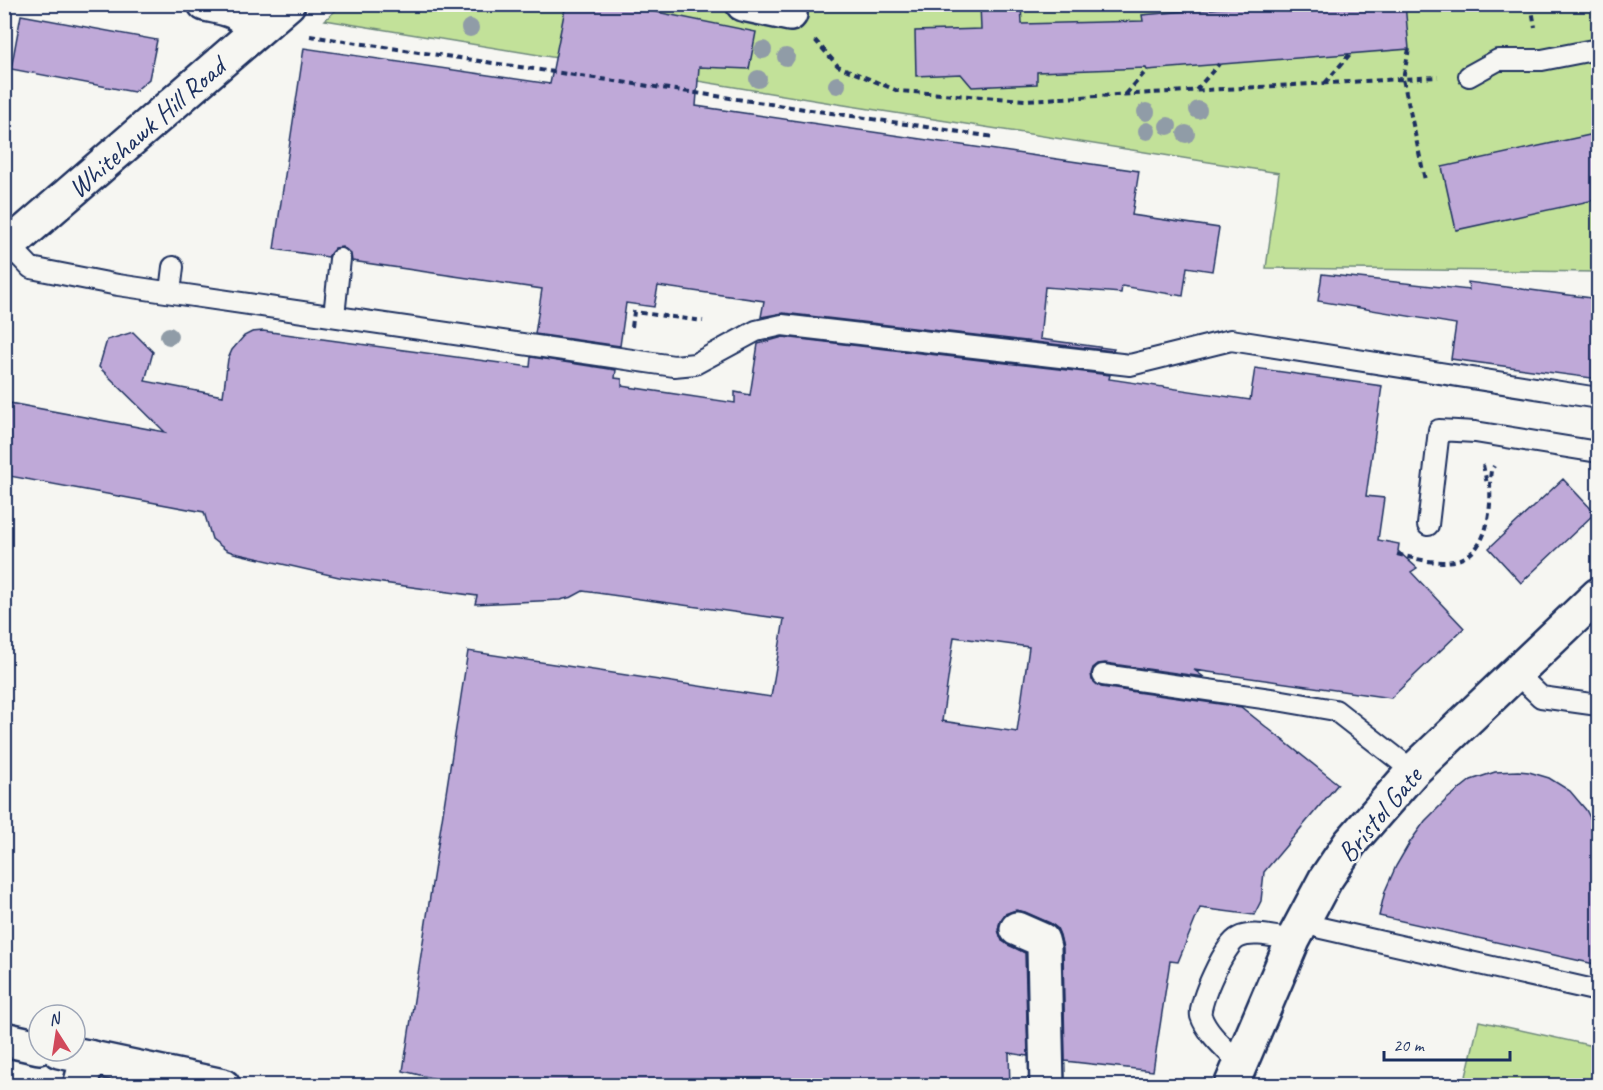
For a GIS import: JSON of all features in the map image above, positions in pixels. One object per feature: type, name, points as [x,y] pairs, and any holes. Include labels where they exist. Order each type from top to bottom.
[{"type":"street","points":[[206,4],[233,10],[240,14],[255,32]]},
{"type":"street","name":"Whitehawk Hill Road","points":[[7,248],[288,4]]},
{"type":"street","points":[[743,4],[790,14]]},
{"type":"street","name":"Bristol Gate","points":[[1235,1075],[1298,931],[1325,880],[1350,843],[1413,771],[1515,672],[1599,595]]},
{"type":"street","points":[[1017,929],[1042,940],[1044,948],[1047,1086]]},
{"type":"street","points":[[4,1039],[27,1044]]},
{"type":"street","points":[[75,1065],[223,1086]]},
{"type":"lane","points":[[1469,76],[1498,60],[1542,60],[1599,49]]},
{"type":"lane","points":[[7,248],[31,268],[118,285],[674,366],[695,364],[756,331],[782,325],[1130,365],[1231,340],[1599,398]]},
{"type":"lane","points":[[334,316],[340,259]]},
{"type":"lane","points":[[170,292],[173,267]]},
{"type":"lane","points":[[1428,525],[1439,430],[1475,432],[1599,452]]},
{"type":"lane","points":[[1515,672],[1541,697],[1599,705]]},
{"type":"lane","points":[[1103,675],[1335,710],[1413,771]]},
{"type":"lane","points":[[1235,1075],[1201,1015],[1201,1004],[1227,947],[1236,938],[1321,928],[1599,990]]},
{"type":"path","points":[[790,14],[838,66],[898,91],[1026,100],[1469,76]]},
{"type":"path","points":[[255,32],[283,32],[994,136]]},
{"type":"path","points":[[1408,49],[1403,79],[1425,180]]},
{"type":"path","points":[[1324,84],[1350,54]]},
{"type":"path","points":[[1196,91],[1220,64]]},
{"type":"path","points":[[1126,94],[1147,70]]},
{"type":"path","points":[[628,359],[634,312],[705,322]]},
{"type":"path","points":[[1397,554],[1430,562],[1451,562],[1474,553],[1482,542],[1488,519],[1491,471],[1494,466],[1502,463]]},
{"type":"green space","points":[[343,4],[1598,5],[1598,272],[1266,268],[1279,173],[325,20]]},
{"type":"green space","points":[[1479,1021],[1598,1047],[1598,1085],[1464,1085]]},
{"type":"building","points":[[566,4],[617,4],[756,32],[749,69],[699,67],[696,106],[1139,171],[1132,215],[1219,228],[1212,271],[1187,267],[1183,296],[1122,286],[1121,293],[1045,287],[1040,339],[1114,349],[1113,351],[783,313],[761,317],[764,301],[658,286],[654,307],[626,303],[620,346],[535,334],[542,289],[352,261],[351,254],[342,247],[335,248],[328,257],[274,249],[304,48],[550,84]]},
{"type":"building","points":[[980,4],[1021,4],[1022,24],[1143,21],[1142,15],[1268,4],[1405,4],[1409,49],[1147,70],[1146,68],[1037,72],[1037,84],[972,87],[961,74],[916,76],[915,31],[981,29]]},
{"type":"building","points":[[21,15],[157,40],[149,79],[134,92],[11,69]]},
{"type":"building","points":[[1599,133],[1599,199],[1456,230],[1442,167]]},
{"type":"building","points":[[1322,274],[1469,290],[1468,282],[1599,299],[1599,379],[1451,359],[1456,324],[1318,301]]},
{"type":"building","points":[[263,331],[530,367],[531,357],[616,370],[615,378],[622,379],[622,386],[735,403],[735,392],[750,395],[758,344],[783,337],[1110,375],[1109,379],[1250,400],[1255,368],[1382,386],[1366,496],[1384,498],[1378,540],[1399,544],[1398,551],[1417,568],[1411,572],[1464,628],[1391,698],[1194,670],[1204,677],[1105,663],[1093,668],[1092,680],[1101,687],[1241,707],[1338,784],[1264,872],[1261,901],[1254,915],[1200,908],[1178,962],[1170,961],[1153,1071],[1065,1061],[1063,948],[1060,935],[1057,928],[1050,923],[1016,910],[1005,914],[998,930],[1002,941],[1025,953],[1028,1056],[1009,1053],[1010,1086],[465,1086],[403,1071],[468,651],[771,697],[784,619],[583,591],[560,600],[475,604],[477,596],[339,577],[234,553],[212,539],[204,512],[4,475],[4,402],[165,432],[99,367],[107,340],[133,332],[153,352],[145,381],[223,396],[228,359],[232,350],[244,336],[252,332]],"holes":[[[954,637],[1029,647],[1017,732],[942,721]]]},
{"type":"building","points":[[1563,479],[1595,513],[1521,583],[1489,548]]},
{"type":"building","points":[[1518,771],[1549,778],[1570,791],[1586,810],[1599,835],[1599,965],[1379,916],[1385,891],[1396,866],[1425,821],[1471,780],[1495,772]]}]
